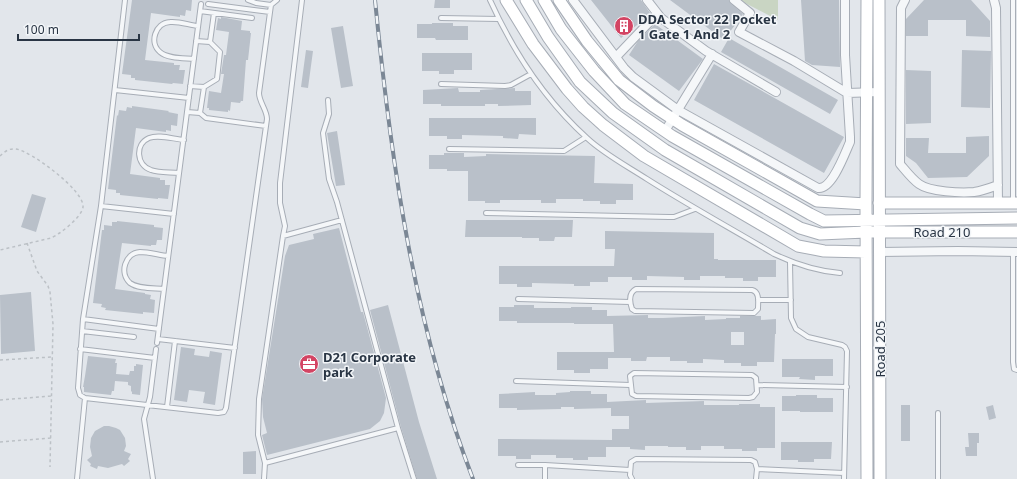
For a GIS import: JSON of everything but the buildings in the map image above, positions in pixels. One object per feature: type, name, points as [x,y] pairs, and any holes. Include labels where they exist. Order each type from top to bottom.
[{"type":"main road","points":[[506,0],[533,44],[567,89],[602,125],[644,156],[798,246],[824,250],[866,252]]},
{"type":"main road","name":"Road 210","points":[[526,0],[548,37],[580,82],[613,114],[665,150],[800,228],[820,234],[866,232],[1017,232]]},
{"type":"main road","name":"Road 210","points":[[544,0],[566,35],[594,70],[625,104],[665,131],[824,221],[1017,218]]},
{"type":"main road","points":[[559,0],[587,42],[619,80],[653,106],[676,114],[817,201],[866,204]]},
{"type":"main road","name":"Road 205","points":[[867,0],[867,479]]},
{"type":"main road","name":"Road 205","points":[[879,0],[880,479]]},
{"type":"main road","points":[[879,203],[1015,203]]},
{"type":"street","points":[[573,0],[629,74],[676,114],[821,189],[835,173],[850,142],[845,55],[845,0]]},
{"type":"street","points":[[647,0],[661,18],[712,54],[776,92]]},
{"type":"street","points":[[734,0],[750,13],[739,32],[740,33],[794,61],[847,93],[879,92]]},
{"type":"street","points":[[905,0],[901,8],[900,164],[920,185],[931,188],[946,191],[972,192],[998,185]]},
{"type":"street","points":[[994,0],[996,8],[998,203]]},
{"type":"street","points":[[616,57],[658,14]]},
{"type":"street","points":[[665,131],[712,54]]},
{"type":"street","points":[[986,189],[986,203]]},
{"type":"street","points":[[879,252],[1015,252]]},
{"type":"lane","points":[[126,0],[101,206],[83,319],[78,388],[80,395],[85,398],[218,414],[224,412],[226,408],[235,348],[267,117],[260,100],[259,93],[271,5],[277,0]]},
{"type":"lane","points":[[248,0],[256,3],[271,5]]},
{"type":"lane","points":[[264,479],[265,463],[258,435],[259,399],[285,226],[280,203],[280,183],[302,0]]},
{"type":"lane","points":[[490,0],[499,19],[531,74],[555,104],[586,137],[624,164],[695,209],[774,254],[790,262],[818,271],[840,273]]},
{"type":"lane","points":[[1013,0],[1015,203]]},
{"type":"lane","points":[[201,4],[157,341],[176,341],[235,348]]},
{"type":"lane","points":[[208,4],[270,12]]},
{"type":"lane","points":[[200,11],[252,18]]},
{"type":"lane","points":[[210,42],[214,13]]},
{"type":"lane","points":[[442,18],[499,19]]},
{"type":"lane","points":[[194,59],[166,56],[160,53],[156,48],[154,40],[158,28],[170,22],[198,26]]},
{"type":"lane","points":[[190,86],[204,87],[217,79],[220,52],[210,42],[196,41]]},
{"type":"lane","points":[[441,84],[506,86],[511,85],[531,74]]},
{"type":"lane","points":[[200,113],[204,87]]},
{"type":"lane","points":[[115,90],[189,98]]},
{"type":"lane","points":[[328,100],[329,114],[323,133],[329,179],[342,220],[398,428],[414,479]]},
{"type":"lane","points":[[187,112],[200,113],[206,118],[266,126]]},
{"type":"lane","points":[[179,173],[151,170],[145,167],[141,162],[139,155],[140,148],[143,142],[148,138],[155,137],[184,140]]},
{"type":"lane","points":[[450,148],[559,152],[569,149],[586,137]]},
{"type":"lane","points":[[101,206],[174,214]]},
{"type":"lane","points":[[486,213],[669,218],[695,209]]},
{"type":"lane","points":[[283,236],[342,220]]},
{"type":"lane","points":[[164,289],[136,286],[126,278],[124,270],[128,258],[133,254],[140,252],[168,256]]},
{"type":"lane","points":[[1015,252],[1013,362],[1014,369],[1017,370]]},
{"type":"lane","points":[[790,262],[792,300],[791,318],[796,329],[808,337],[842,345],[845,347],[847,355],[844,479]]},
{"type":"lane","points":[[636,289],[752,290],[757,294],[758,309],[754,313],[635,311],[632,309],[630,302],[632,291],[636,289]]},
{"type":"lane","points":[[518,299],[630,302]]},
{"type":"lane","points":[[758,300],[792,300]]},
{"type":"lane","points":[[83,319],[159,329]]},
{"type":"lane","points":[[82,331],[134,337]]},
{"type":"lane","points":[[166,407],[176,341]]},
{"type":"lane","points":[[80,349],[155,358]]},
{"type":"lane","points":[[153,479],[144,423],[156,349]]},
{"type":"lane","points":[[634,373],[752,375],[756,378],[757,385],[755,396],[749,398],[636,396],[632,394],[630,385],[630,376],[634,373]]},
{"type":"lane","points":[[516,381],[630,385]]},
{"type":"lane","points":[[757,385],[846,387]]},
{"type":"lane","points":[[77,479],[85,398]]},
{"type":"lane","points":[[938,413],[938,479]]},
{"type":"lane","points":[[265,463],[398,428]]},
{"type":"lane","points":[[632,479],[630,477],[631,462],[636,459],[751,460],[755,462],[757,469],[756,479]]},
{"type":"lane","points":[[518,465],[545,465],[630,470]]},
{"type":"lane","points":[[545,465],[545,479]]},
{"type":"lane","points":[[757,469],[844,473]]},
{"type":"path","points":[[0,156],[8,150],[14,148],[22,150],[53,170],[79,195],[83,201],[83,207],[80,214],[58,235],[0,250]]},
{"type":"path","points":[[27,243],[37,271],[48,286],[50,292],[53,324],[50,467]]},
{"type":"path","points":[[0,360],[53,357]]},
{"type":"path","points":[[0,400],[52,396]]},
{"type":"path","points":[[0,442],[51,438]]},
{"type":"green space","points":[[741,0],[778,0],[778,20],[745,3]]},
{"type":"railway","points":[[375,0],[381,61],[397,182],[420,303],[435,362],[473,479]]},
{"type":"place","name":"DDA Sector 22 Pocket 1 Gate 1 And 2","points":[[624,26]]},
{"type":"place","name":"D21 Corporate park","points":[[309,364]]}]
